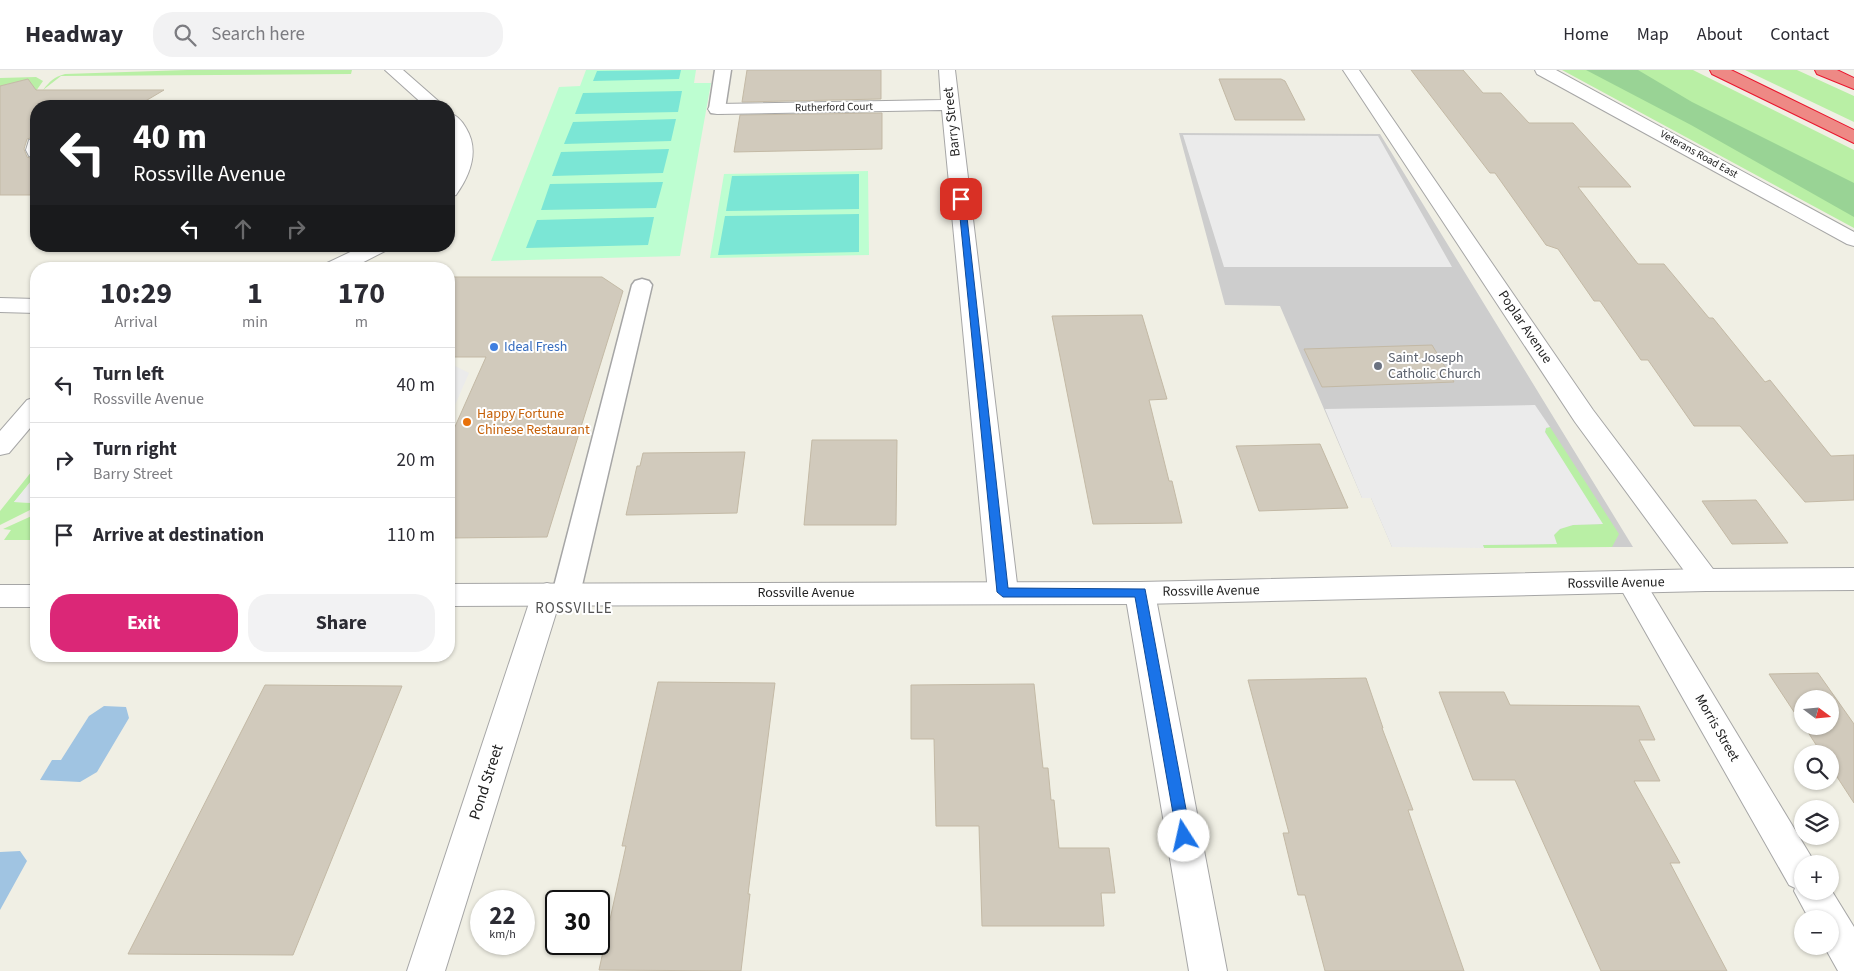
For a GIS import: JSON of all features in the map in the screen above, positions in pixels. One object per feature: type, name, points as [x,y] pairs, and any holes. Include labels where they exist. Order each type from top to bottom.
[{"type":"highway","points":[[1718,70],[1854,137]]},
{"type":"highway","points":[[1823,70],[1854,84]]},
{"type":"street","points":[[394,70],[428,100]]},
{"type":"street","name":"Barry Street","points":[[947,70],[1003,592]]},
{"type":"street","name":"Poplar Avenue","points":[[1351,70],[1584,416],[1706,580]]},
{"type":"street","name":"Veterans Road East","points":[[1542,70],[1854,240]]},
{"type":"street","name":"Rutherford Court","points":[[717,109],[950,105]]},
{"type":"street","points":[[455,128],[462,137],[465,152],[460,172],[455,181]]},
{"type":"street","points":[[347,262],[368,252]]},
{"type":"street","points":[[0,305],[30,306]]},
{"type":"street","points":[[0,447],[30,412]]},
{"type":"street","name":"Rossville Avenue","points":[[455,594],[1140,593],[1706,580],[1854,580]]},
{"type":"street","name":"Morris Street","points":[[1631,582],[1794,860]]},
{"type":"street","points":[[1140,593],[1208,971]]},
{"type":"street","name":"Pond Street","points":[[426,971],[556,594]]},
{"type":"street","points":[[0,596],[30,596]]},
{"type":"street","points":[[1839,937],[1854,962]]},
{"type":"lane","points":[[717,109],[723,70]]},
{"type":"lane","points":[[556,594],[642,285]]},
{"type":"shaded area","points":[[681,70],[679,79],[593,81],[597,71]]},
{"type":"shaded area","points":[[682,91],[678,112],[575,114],[583,93]]},
{"type":"shaded area","points":[[676,119],[671,141],[564,144],[573,122]]},
{"type":"shaded area","points":[[1179,133],[1380,134],[1633,547],[1392,547],[1371,498],[1362,498],[1280,306],[1225,305]]},
{"type":"shaded area","points":[[1183,135],[1378,136],[1452,267],[1224,267]]},
{"type":"shaded area","points":[[669,149],[663,173],[552,176],[561,152]]},
{"type":"shaded area","points":[[859,174],[859,209],[726,211],[732,176]]},
{"type":"shaded area","points":[[663,182],[656,208],[541,210],[550,184]]},
{"type":"shaded area","points":[[859,214],[859,252],[718,255],[725,216]]},
{"type":"shaded area","points":[[654,217],[648,245],[526,248],[537,220]]},
{"type":"shaded area","points":[[455,366],[469,373],[455,405]]},
{"type":"shaded area","points":[[1535,405],[1550,427],[1546,428],[1545,432],[1603,524],[1573,525],[1560,529],[1554,535],[1557,544],[1483,545],[1484,548],[1392,547],[1371,498],[1362,498],[1325,409]]},
{"type":"shaded area","points":[[30,482],[30,503],[14,502]]},
{"type":"shaded area","points":[[104,706],[126,707],[129,718],[97,772],[80,782],[40,780],[52,760],[61,760],[89,716]]},
{"type":"shaded area","points":[[20,851],[27,861],[0,910],[0,852]]},
{"type":"green space","points":[[187,70],[352,70],[351,74],[61,76],[43,90],[52,80],[65,74]]},
{"type":"green space","points":[[586,70],[696,70],[694,83],[711,83],[680,256],[491,261],[559,87],[580,86]]},
{"type":"green space","points":[[1562,70],[1693,70],[1854,150],[1854,228]]},
{"type":"green space","points":[[1586,70],[1638,70],[1692,102],[1854,183],[1854,217],[1691,125]]},
{"type":"green space","points":[[1745,70],[1797,70],[1854,96],[1854,122]]},
{"type":"green space","points":[[36,77],[43,81],[36,91],[28,79],[0,86],[0,78]]},
{"type":"green space","points":[[868,171],[869,255],[710,258],[724,174]]},
{"type":"green space","points":[[1550,427],[1619,534],[1612,547],[1484,548],[1483,545],[1556,544],[1554,535],[1563,528],[1576,525],[1602,524],[1545,432],[1546,428]]},
{"type":"green space","points":[[30,474],[30,482],[14,502],[30,503],[30,510],[0,525],[0,511]]},
{"type":"green space","points":[[30,517],[30,540],[4,540],[11,530],[3,529]]},
{"type":"building","points":[[747,70],[881,70],[881,99],[742,102]]},
{"type":"building","points":[[1411,70],[1463,70],[1483,93],[1501,93],[1529,123],[1573,123],[1631,187],[1578,187],[1638,264],[1664,264],[1709,318],[1713,318],[1765,382],[1770,380],[1831,456],[1854,455],[1854,500],[1805,502],[1740,426],[1694,426],[1648,360],[1641,360],[1600,301],[1594,301],[1558,249],[1546,245],[1495,173],[1490,173]]},
{"type":"building","points":[[28,79],[36,90],[164,90],[147,100],[30,100],[30,138],[27,139],[24,149],[27,157],[30,158],[30,195],[0,195],[0,86]]},
{"type":"building","points":[[1219,79],[1281,79],[1285,81],[1305,120],[1235,120]]},
{"type":"building","points":[[882,113],[882,149],[734,152],[740,115]]},
{"type":"building","points":[[455,277],[602,277],[623,291],[547,537],[455,538],[455,427],[486,357],[455,357]]},
{"type":"building","points":[[1142,315],[1167,399],[1149,400],[1169,481],[1172,481],[1182,523],[1093,524],[1052,316]]},
{"type":"building","name":"Saint Joseph Catholic Church","points":[[1432,345],[1454,382],[1322,387],[1304,349]]},
{"type":"building","points":[[812,440],[897,440],[896,525],[804,525]]},
{"type":"building","points":[[1320,444],[1348,508],[1259,511],[1236,446]]},
{"type":"building","points":[[745,452],[737,513],[626,515],[637,466],[640,466],[643,453]]},
{"type":"building","points":[[1756,500],[1788,543],[1732,544],[1702,501]]},
{"type":"building","points":[[1818,673],[1830,690],[1794,690],[1794,712],[1769,674]]},
{"type":"building","points":[[1366,678],[1382,728],[1413,810],[1408,810],[1464,971],[1325,971],[1305,895],[1298,895],[1283,833],[1289,833],[1248,680]]},
{"type":"building","points":[[658,682],[775,683],[748,894],[750,894],[741,971],[599,970],[602,955],[610,955],[610,919],[626,846],[622,846]]},
{"type":"building","points":[[1034,684],[1043,768],[1048,768],[1051,800],[1054,800],[1059,848],[1109,848],[1115,893],[1101,893],[1104,926],[982,926],[979,826],[936,826],[934,739],[911,739],[911,685]]},
{"type":"building","points":[[265,685],[402,686],[293,955],[128,954]]},
{"type":"building","points":[[1439,692],[1504,692],[1510,705],[1639,706],[1655,740],[1639,740],[1660,781],[1634,781],[1680,863],[1670,863],[1727,971],[1601,971],[1515,780],[1473,780]]},
{"type":"building","points":[[1839,703],[1854,724],[1854,803],[1839,780],[1839,745],[1816,745],[1810,735],[1839,735]]},
{"type":"place","name":"Ideal Fresh","points":[[494,347]]},
{"type":"place","name":"Saint Joseph Catholic Church","points":[[1378,366]]},
{"type":"place","name":"Happy Fortune Chinese Restaurant","points":[[467,422]]},
{"type":"district","name":"ROSSVILLE","points":[[574,608]]},
{"type":"route","points":[[961,199],[1003,592],[1140,593],[1184,836]]}]
